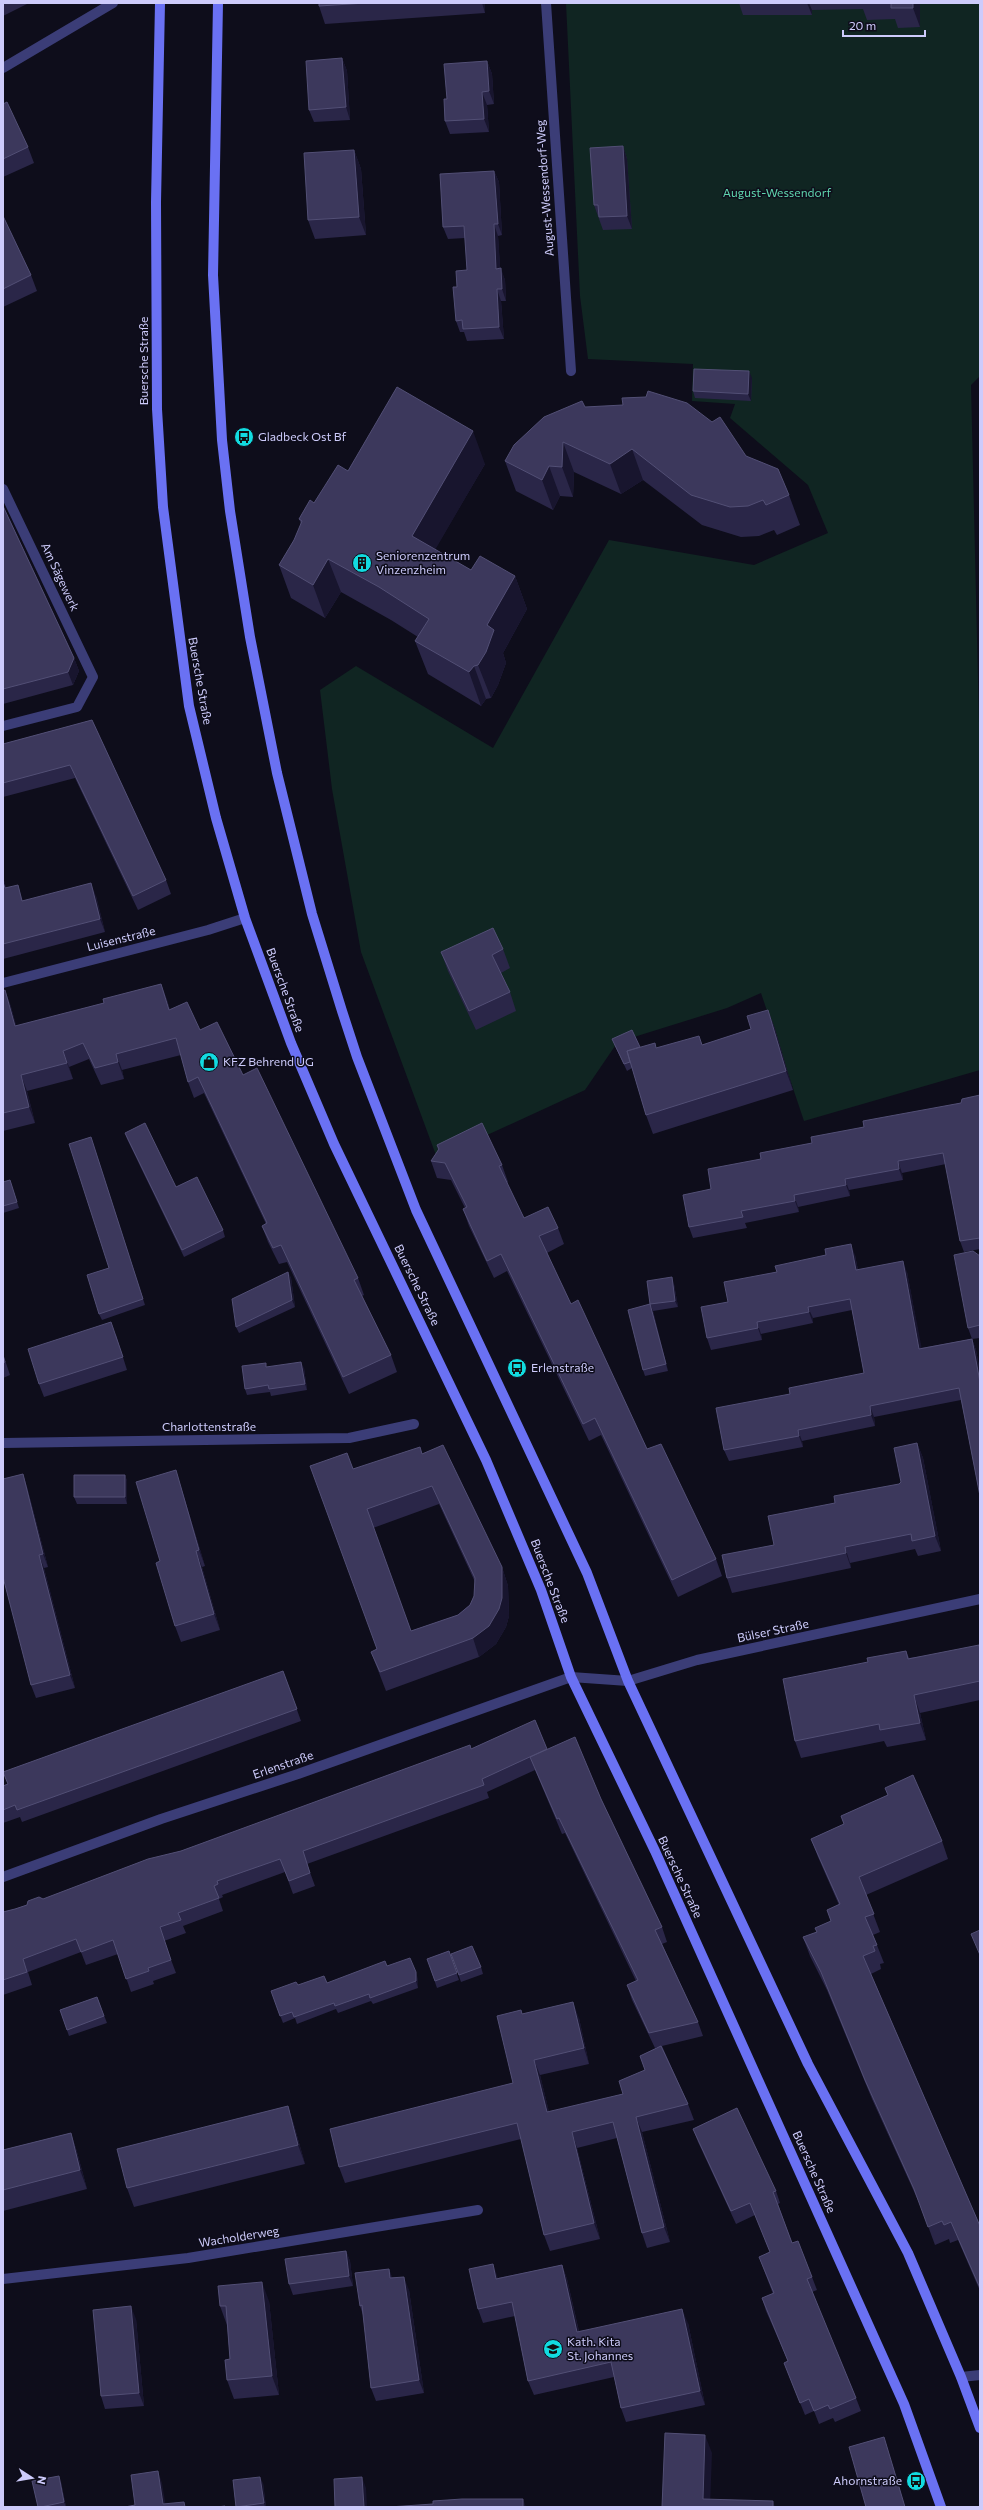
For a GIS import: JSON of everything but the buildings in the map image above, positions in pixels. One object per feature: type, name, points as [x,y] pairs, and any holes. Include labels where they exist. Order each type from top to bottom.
[{"type":"main road","name":"Buersche Straße","points":[[160,3],[156,202],[157,401],[163,507],[189,706],[216,818],[245,918],[291,1042],[334,1144],[486,1460],[541,1590],[571,1677],[655,1851],[904,2404],[941,2507]]},
{"type":"main road","points":[[218,3],[213,275],[222,440],[230,511],[250,637],[277,773],[312,914],[362,1071],[416,1210],[587,1573],[628,1681],[808,2064],[908,2253],[961,2377],[980,2428]]},
{"type":"street","points":[[3,68],[113,3]]},
{"type":"street","name":"August-Wessendorf-Weg","points":[[546,3],[571,370]]},
{"type":"street","name":"Am Sägewerk","points":[[3,489],[93,677],[76,707],[3,726]]},
{"type":"street","name":"Luisenstraße","points":[[3,983],[208,930],[245,918]]},
{"type":"street","name":"Charlottenstraße","points":[[3,1443],[349,1438],[414,1424]]},
{"type":"street","name":"Bülser Straße","points":[[571,1677],[628,1681],[697,1660],[980,1599]]},
{"type":"street","name":"Erlenstraße","points":[[3,1877],[161,1819],[298,1774],[571,1677]]},
{"type":"street","name":"Wacholderweg","points":[[3,2279],[188,2258],[478,2210]]},
{"type":"street","points":[[961,2377],[980,2375]]},
{"type":"green space","name":"August-Wessendorf","points":[[566,3],[980,3],[979,377],[971,385],[980,765],[980,1070],[804,1121],[761,993],[727,1008],[634,1037],[615,1046],[585,1090],[437,1158],[361,952],[332,789],[320,690],[356,666],[493,748],[609,540],[754,565],[828,533],[808,485],[730,418],[735,404],[692,401],[693,364],[588,359],[580,296]]},
{"type":"place","name":"Gladbeck Ost Bf","points":[[244,437]]},
{"type":"place","name":"Seniorenzentrum Vinzenzheim","points":[[362,563]]},
{"type":"place","name":"KFZ Behrend UG","points":[[209,1062]]},
{"type":"place","name":"Erlenstraße","points":[[517,1368]]},
{"type":"place","name":"Kath. Kita St. Johannes","points":[[553,2349]]},
{"type":"place","name":"Ahornstraße","points":[[916,2481]]}]
